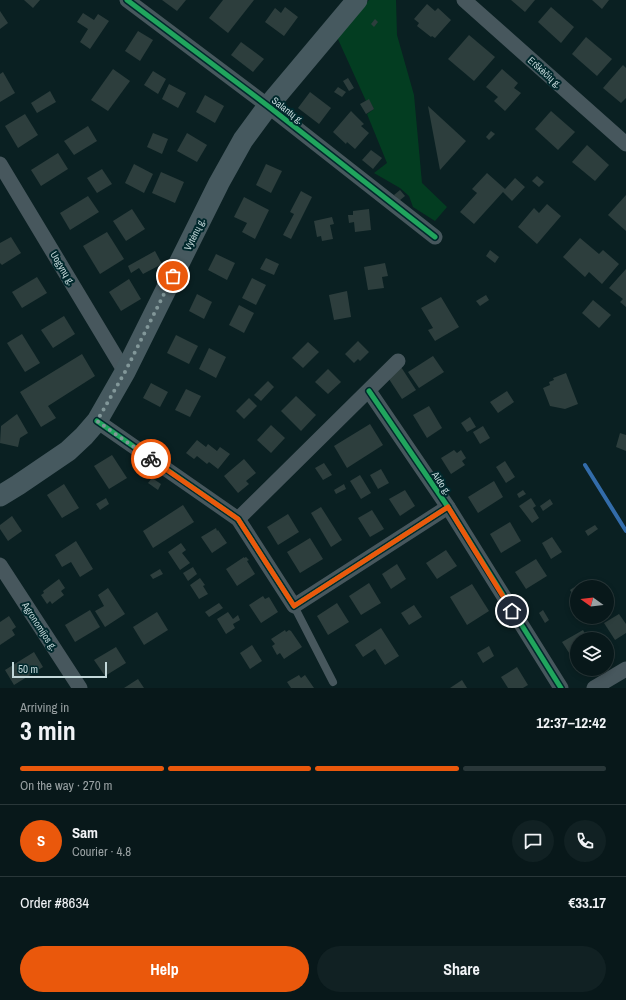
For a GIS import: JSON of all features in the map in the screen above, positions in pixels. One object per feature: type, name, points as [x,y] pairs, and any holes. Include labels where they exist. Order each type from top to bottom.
[{"type":"main road","name":"Vytėnų g.","points":[[0,496],[68,450],[84,436],[97,421],[125,372],[219,183],[243,140],[268,106],[357,0]]},
{"type":"street","name":"Salantų g.","points":[[127,0],[268,106],[435,237]]},
{"type":"street","name":"Erškėčių g.","points":[[464,0],[626,144]]},
{"type":"street","name":"Uogynų g.","points":[[0,164],[125,372]]},
{"type":"street","points":[[238,519],[398,361]]},
{"type":"street","name":"Aido g.","points":[[369,391],[448,507],[561,688]]},
{"type":"street","points":[[97,421],[238,519],[294,606],[448,507]]},
{"type":"street","name":"Agronomijos g.","points":[[0,565],[80,688]]},
{"type":"street","points":[[594,688],[626,669]]},
{"type":"lane","points":[[294,606],[334,682]]},
{"type":"green space","points":[[369,0],[396,0],[397,35],[414,95],[422,183],[447,207],[435,221],[413,207],[409,196],[400,188],[374,173],[387,163],[367,114],[374,109],[369,100],[366,101],[337,37]]},
{"type":"building","points":[[24,0],[40,0],[33,8]]},
{"type":"building","points":[[162,0],[186,0],[177,11]]},
{"type":"building","points":[[223,0],[254,0],[228,33],[209,18]]},
{"type":"building","points":[[511,0],[535,0],[525,12]]},
{"type":"building","points":[[592,0],[609,0],[602,9]]},
{"type":"building","points":[[427,4],[435,11],[438,8],[451,20],[435,38],[432,36],[431,37],[417,26],[419,23],[414,19]]},
{"type":"building","points":[[285,7],[298,17],[284,36],[265,22],[275,8],[281,13]]},
{"type":"building","points":[[551,7],[574,27],[561,43],[538,22]]},
{"type":"building","points":[[0,11],[8,23],[0,29]]},
{"type":"building","points":[[83,13],[94,20],[98,14],[109,21],[90,49],[80,42],[88,29],[77,22]]},
{"type":"building","points":[[375,19],[378,22],[374,27],[371,24]]},
{"type":"building","points":[[138,31],[153,40],[140,61],[125,51]]},
{"type":"building","points":[[469,35],[495,57],[474,81],[448,59]]},
{"type":"building","points":[[586,37],[612,59],[597,76],[572,54]]},
{"type":"building","points":[[241,42],[264,59],[253,72],[231,55]]},
{"type":"building","points":[[623,65],[626,68],[626,98],[621,103],[603,88]]},
{"type":"building","points":[[113,69],[130,81],[108,111],[91,100]]},
{"type":"building","points":[[502,69],[518,83],[514,88],[521,93],[505,111],[494,101],[498,97],[486,87]]},
{"type":"building","points":[[153,71],[166,79],[158,94],[144,85]]},
{"type":"building","points":[[3,72],[15,93],[0,102],[0,74]]},
{"type":"building","points":[[348,78],[354,88],[349,91],[343,81]]},
{"type":"building","points":[[169,84],[186,93],[178,108],[162,99]]},
{"type":"building","points":[[338,87],[346,92],[342,97],[334,92]]},
{"type":"building","points":[[50,91],[56,102],[37,113],[31,103]]},
{"type":"building","points":[[310,92],[331,108],[319,124],[298,108]]},
{"type":"building","points":[[205,95],[224,106],[215,123],[196,112]]},
{"type":"building","points":[[369,99],[374,109],[366,114],[360,104]]},
{"type":"building","points":[[428,106],[466,141],[440,170]]},
{"type":"building","points":[[351,111],[364,124],[361,126],[369,133],[355,149],[347,142],[346,144],[333,132]]},
{"type":"building","points":[[551,111],[575,132],[558,150],[535,129]]},
{"type":"building","points":[[25,114],[38,135],[18,148],[5,126]]},
{"type":"building","points":[[88,126],[97,141],[74,155],[64,141]]},
{"type":"building","points":[[491,131],[495,134],[489,140],[486,137]]},
{"type":"building","points":[[153,133],[168,139],[162,154],[147,147]]},
{"type":"building","points":[[187,133],[207,145],[197,162],[177,151]]},
{"type":"building","points":[[587,145],[609,165],[595,181],[572,162]]},
{"type":"building","points":[[371,150],[382,158],[373,169],[362,160]]},
{"type":"building","points":[[58,153],[68,169],[41,186],[31,170]]},
{"type":"building","points":[[134,164],[153,174],[144,193],[125,183]]},
{"type":"building","points":[[266,164],[282,171],[271,193],[256,185]]},
{"type":"building","points":[[102,169],[112,184],[97,193],[87,178]]},
{"type":"building","points":[[161,172],[184,182],[175,203],[152,193]]},
{"type":"building","points":[[487,173],[505,189],[515,178],[525,187],[512,201],[503,192],[474,224],[460,212],[477,193],[472,189]]},
{"type":"building","points":[[537,176],[544,182],[539,187],[532,181]]},
{"type":"building","points":[[400,190],[405,196],[399,201],[394,195]]},
{"type":"building","points":[[301,191],[312,197],[291,239],[283,235],[294,214],[290,212]]},
{"type":"building","points":[[626,195],[626,231],[608,215]]},
{"type":"building","points":[[88,196],[99,212],[70,230],[60,213]]},
{"type":"building","points":[[244,197],[269,210],[255,239],[242,232],[247,223],[234,217]]},
{"type":"building","points":[[547,204],[561,216],[537,244],[518,227],[534,208],[539,213]]},
{"type":"building","points":[[132,209],[145,229],[126,241],[113,221]]},
{"type":"building","points":[[369,209],[371,230],[355,232],[354,222],[349,223],[348,215],[353,215],[353,211]]},
{"type":"building","points":[[332,217],[334,224],[330,225],[333,239],[322,241],[321,236],[317,237],[314,221]]},
{"type":"building","points":[[107,232],[124,259],[100,274],[83,246]]},
{"type":"building","points":[[11,237],[21,253],[2,265],[0,263],[0,243]]},
{"type":"building","points":[[580,238],[599,254],[603,250],[619,264],[602,284],[589,272],[585,277],[563,257]]},
{"type":"building","points":[[490,250],[499,257],[495,263],[486,256]]},
{"type":"building","points":[[155,251],[162,264],[143,274],[139,268],[131,273],[128,266]]},
{"type":"building","points":[[216,254],[235,263],[227,280],[208,270]]},
{"type":"building","points":[[266,258],[279,264],[274,275],[260,269]]},
{"type":"building","points":[[385,263],[388,276],[382,277],[384,288],[368,290],[364,267]]},
{"type":"building","points":[[626,269],[626,307],[620,302],[623,299],[609,288]]},
{"type":"building","points":[[37,277],[47,293],[22,308],[12,292]]},
{"type":"building","points":[[252,278],[266,285],[256,305],[242,298]]},
{"type":"building","points":[[129,279],[141,299],[121,311],[109,292]]},
{"type":"building","points":[[347,291],[351,317],[334,320],[329,295]]},
{"type":"building","points":[[197,294],[212,302],[204,319],[189,311]]},
{"type":"building","points":[[486,295],[489,300],[480,306],[476,301]]},
{"type":"building","points":[[441,297],[459,327],[435,341],[428,330],[433,328],[421,308]]},
{"type":"building","points":[[593,300],[611,315],[599,328],[582,313]]},
{"type":"building","points":[[239,305],[254,313],[244,333],[229,325]]},
{"type":"building","points":[[64,316],[75,334],[53,348],[41,330]]},
{"type":"building","points":[[22,334],[40,363],[25,372],[7,343]]},
{"type":"building","points":[[176,335],[198,346],[189,364],[167,353]]},
{"type":"building","points":[[358,341],[369,352],[360,361],[358,359],[354,363],[345,354]]},
{"type":"building","points":[[308,342],[319,352],[303,368],[292,358]]},
{"type":"building","points":[[209,348],[226,357],[216,378],[199,369]]},
{"type":"building","points":[[82,354],[95,376],[48,406],[56,418],[41,427],[20,392]]},
{"type":"building","points":[[433,356],[444,372],[419,388],[408,372]]},
{"type":"building","points":[[401,367],[416,390],[402,399],[387,376]]},
{"type":"building","points":[[328,369],[341,382],[328,394],[315,382]]},
{"type":"building","points":[[566,373],[578,404],[565,409],[550,406],[543,388],[550,385],[549,382],[554,380],[553,378]]},
{"type":"building","points":[[268,381],[274,387],[261,401],[254,395]]},
{"type":"building","points":[[151,383],[168,392],[160,407],[143,398]]},
{"type":"building","points":[[186,389],[201,396],[190,417],[175,410]]},
{"type":"building","points":[[507,391],[514,402],[498,413],[490,402]]},
{"type":"building","points":[[296,396],[316,415],[301,431],[281,411]]},
{"type":"building","points":[[249,398],[257,406],[244,419],[236,411]]},
{"type":"building","points":[[429,406],[442,428],[427,438],[413,415]]},
{"type":"building","points":[[17,414],[28,433],[20,438],[18,447],[0,443],[1,426]]},
{"type":"building","points":[[470,417],[476,427],[467,432],[461,423]]},
{"type":"building","points":[[370,424],[383,445],[347,468],[334,446]]},
{"type":"building","points":[[271,425],[285,438],[271,453],[257,440]]},
{"type":"building","points":[[483,426],[490,438],[480,444],[473,432]]},
{"type":"building","points":[[620,433],[626,435],[626,451],[616,447]]},
{"type":"building","points":[[197,440],[206,447],[208,444],[217,451],[220,447],[230,454],[218,469],[209,462],[207,464],[197,456],[194,459],[186,453]]},
{"type":"building","points":[[454,450],[457,453],[461,450],[466,458],[462,461],[465,465],[451,474],[441,458]]},
{"type":"building","points":[[112,455],[127,478],[109,489],[94,466]]},
{"type":"building","points":[[244,459],[256,473],[246,481],[249,484],[238,493],[224,476]]},
{"type":"building","points":[[505,461],[515,477],[506,483],[496,467]]},
{"type":"building","points":[[324,463],[332,475],[323,480],[315,468]]},
{"type":"building","points":[[381,469],[389,483],[378,489],[370,475]]},
{"type":"building","points":[[360,475],[371,493],[361,499],[350,481]]},
{"type":"building","points":[[152,478],[161,484],[158,490],[148,483]]},
{"type":"building","points":[[494,481],[503,497],[478,513],[468,497]]},
{"type":"building","points":[[64,484],[79,508],[62,518],[47,495]]},
{"type":"building","points":[[344,484],[346,489],[336,494],[334,490]]},
{"type":"building","points":[[405,490],[415,506],[400,516],[389,499]]},
{"type":"building","points":[[523,490],[526,494],[519,498],[517,494]]},
{"type":"building","points":[[106,498],[109,504],[100,510],[96,504]]},
{"type":"building","points":[[531,498],[536,506],[533,508],[539,518],[532,523],[519,506]]},
{"type":"building","points":[[550,499],[553,504],[543,511],[540,506]]},
{"type":"building","points":[[183,505],[194,522],[153,548],[143,531]]},
{"type":"building","points":[[321,507],[342,540],[331,547],[311,513]]},
{"type":"building","points":[[372,510],[384,529],[370,537],[358,518]]},
{"type":"building","points":[[288,514],[299,532],[278,545],[267,527]]},
{"type":"building","points":[[12,516],[22,531],[8,541],[0,529],[0,525]]},
{"type":"building","points":[[510,522],[521,541],[501,553],[490,534]]},
{"type":"building","points":[[595,525],[598,529],[588,536],[585,531]]},
{"type":"building","points":[[216,528],[227,543],[212,553],[201,537]]},
{"type":"building","points":[[552,537],[562,552],[551,559],[542,543]]},
{"type":"building","points":[[310,538],[323,559],[300,573],[287,552]]},
{"type":"building","points":[[76,541],[93,569],[80,577],[71,562],[62,567],[55,555]]},
{"type":"building","points":[[181,543],[186,550],[182,553],[190,563],[180,570],[168,552]]},
{"type":"building","points":[[446,550],[457,566],[437,579],[426,563]]},
{"type":"building","points":[[244,557],[249,560],[247,561],[255,574],[237,586],[226,569]]},
{"type":"building","points":[[536,559],[547,576],[526,589],[515,572]]},
{"type":"building","points":[[397,564],[406,579],[391,589],[382,574]]},
{"type":"building","points":[[193,567],[197,574],[188,581],[183,573]]},
{"type":"building","points":[[160,569],[163,574],[153,579],[150,575]]},
{"type":"building","points":[[200,578],[205,585],[203,586],[208,594],[199,599],[190,585]]},
{"type":"building","points":[[59,579],[65,588],[61,591],[64,595],[52,604],[50,601],[47,604],[41,595],[44,593],[43,591]]},
{"type":"building","points":[[369,583],[381,603],[361,615],[349,596]]},
{"type":"building","points":[[472,584],[489,611],[467,625],[450,597]]},
{"type":"building","points":[[108,588],[125,614],[105,627],[95,611],[104,606],[98,595]]},
{"type":"building","points":[[263,596],[265,599],[269,597],[278,612],[261,623],[249,605]]},
{"type":"building","points":[[219,603],[223,608],[209,617],[205,612]]},
{"type":"building","points":[[337,603],[349,622],[328,635],[317,616]]},
{"type":"building","points":[[414,605],[422,617],[409,625],[401,613]]},
{"type":"building","points":[[90,610],[100,627],[75,642],[65,625]]},
{"type":"building","points":[[543,610],[549,620],[545,623],[539,613]]},
{"type":"building","points":[[157,612],[168,630],[144,645],[133,627]]},
{"type":"building","points":[[228,612],[233,619],[238,615],[240,620],[233,624],[235,628],[226,634],[217,619]]},
{"type":"building","points":[[619,614],[626,624],[626,633],[615,640],[614,632],[610,632],[605,624],[614,624],[614,617]]},
{"type":"building","points":[[9,616],[16,627],[12,630],[15,635],[0,645],[0,622]]},
{"type":"building","points":[[381,628],[399,656],[385,665],[375,649],[363,657],[355,645]]},
{"type":"building","points":[[285,630],[286,632],[289,630],[291,631],[302,647],[284,659],[280,653],[277,655],[272,646],[275,644],[271,639]]},
{"type":"building","points":[[570,637],[570,654],[562,642]]},
{"type":"building","points":[[252,645],[262,661],[250,669],[240,653]]},
{"type":"building","points":[[489,646],[494,656],[483,663],[477,653]]},
{"type":"building","points":[[116,647],[126,663],[105,676],[94,660]]},
{"type":"building","points":[[34,652],[43,667],[14,685],[5,670]]},
{"type":"building","points":[[517,667],[528,685],[523,688],[508,688],[501,677]]},
{"type":"building","points":[[299,675],[301,678],[305,675],[314,688],[291,688],[287,682]]},
{"type":"building","points":[[138,679],[144,688],[124,688]]},
{"type":"building","points":[[462,680],[467,688],[450,688]]},
{"type":"waterway","points":[[585,465],[626,531]]},
{"type":"cycle path","points":[[127,0],[268,106],[435,237]]},
{"type":"cycle path","points":[[369,391],[448,507],[561,688]]},
{"type":"cycle path","points":[[97,421],[238,519],[294,606],[448,507]]},
{"type":"way so far","points":[[151,459],[97,421],[125,372],[173,276]]},
{"type":"route","points":[[151,459],[238,519],[294,606],[448,507],[512,611]]}]
